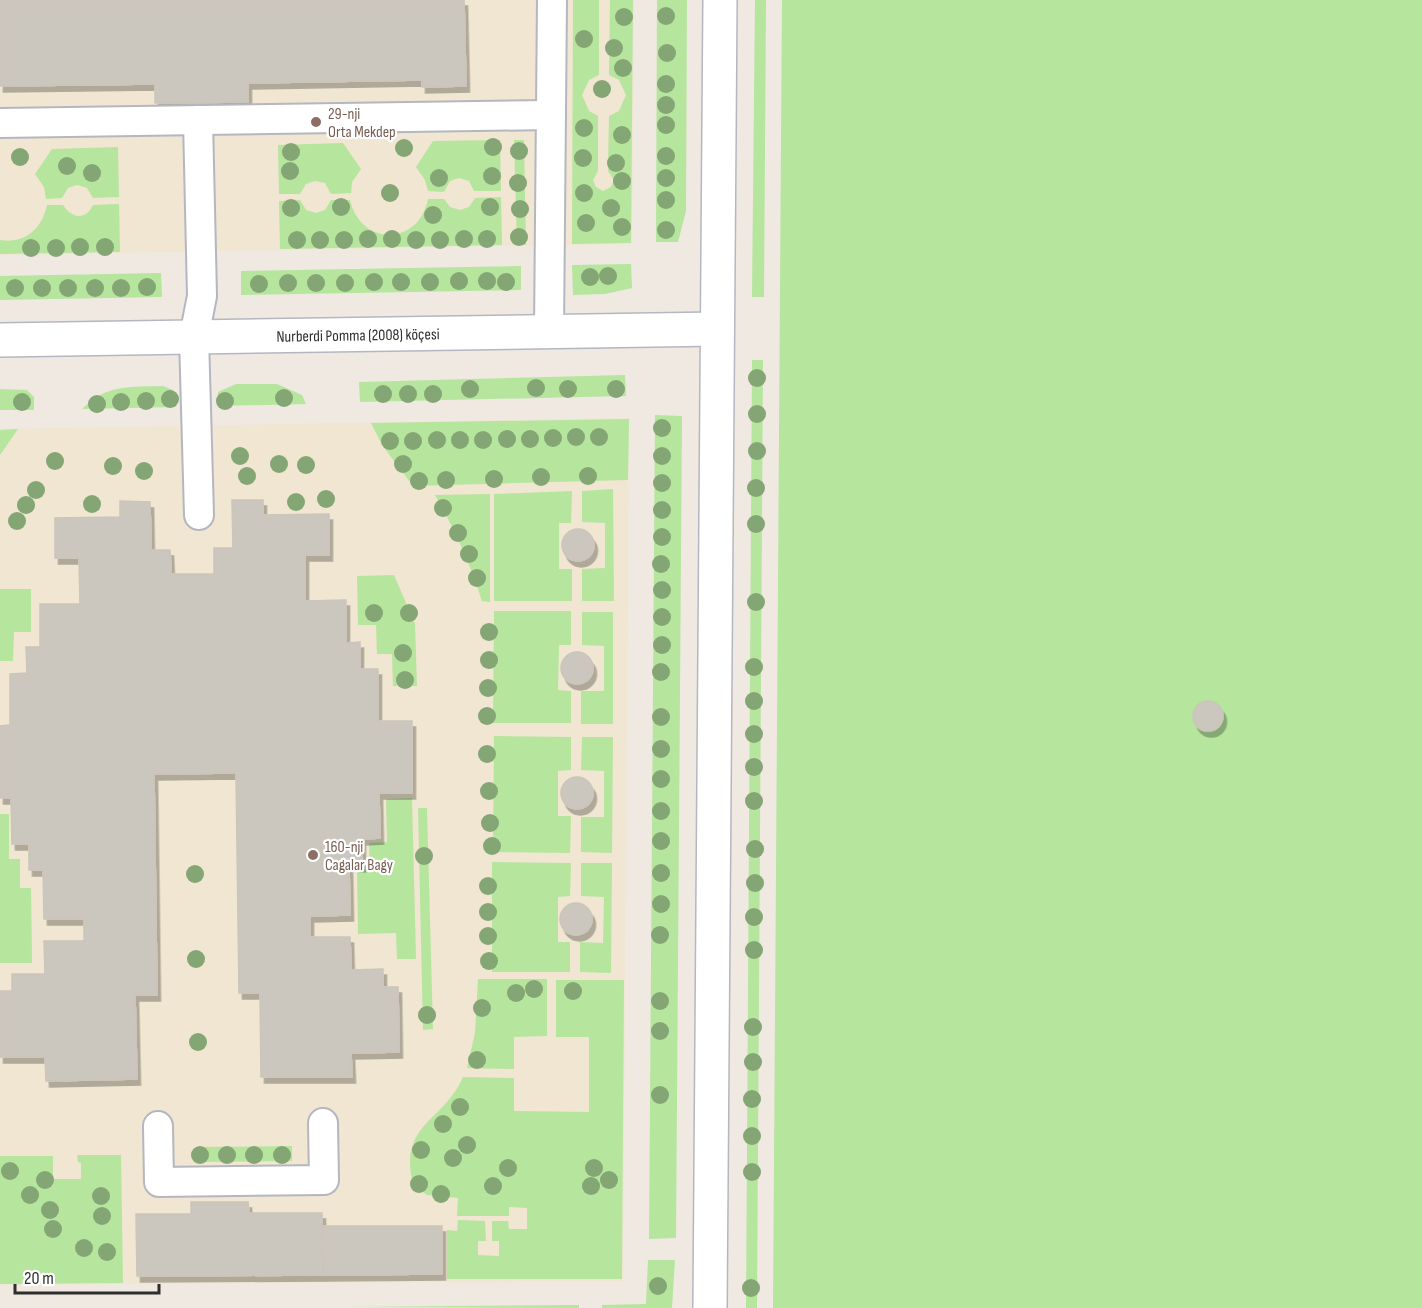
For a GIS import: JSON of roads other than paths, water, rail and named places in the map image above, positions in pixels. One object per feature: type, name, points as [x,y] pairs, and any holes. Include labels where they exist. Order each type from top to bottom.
[{"type":"street","points":[[710,1308],[720,0]]},
{"type":"street","name":"Nurberdi Pomma (2008) köçesi","points":[[0,340],[717,329]]},
{"type":"lane","points":[[549,331],[552,0]]},
{"type":"lane","points":[[0,123],[552,115]]},
{"type":"lane","points":[[198,120],[202,296],[194,337],[198,515]]},
{"type":"lane","points":[[159,1126],[159,1182],[324,1180],[323,1123]]},
{"type":"place","name":"29-nji Orta Mekdep","points":[[316,122]]},
{"type":"place","name":"160-nji Cagalar Bagy","points":[[313,855]]}]
